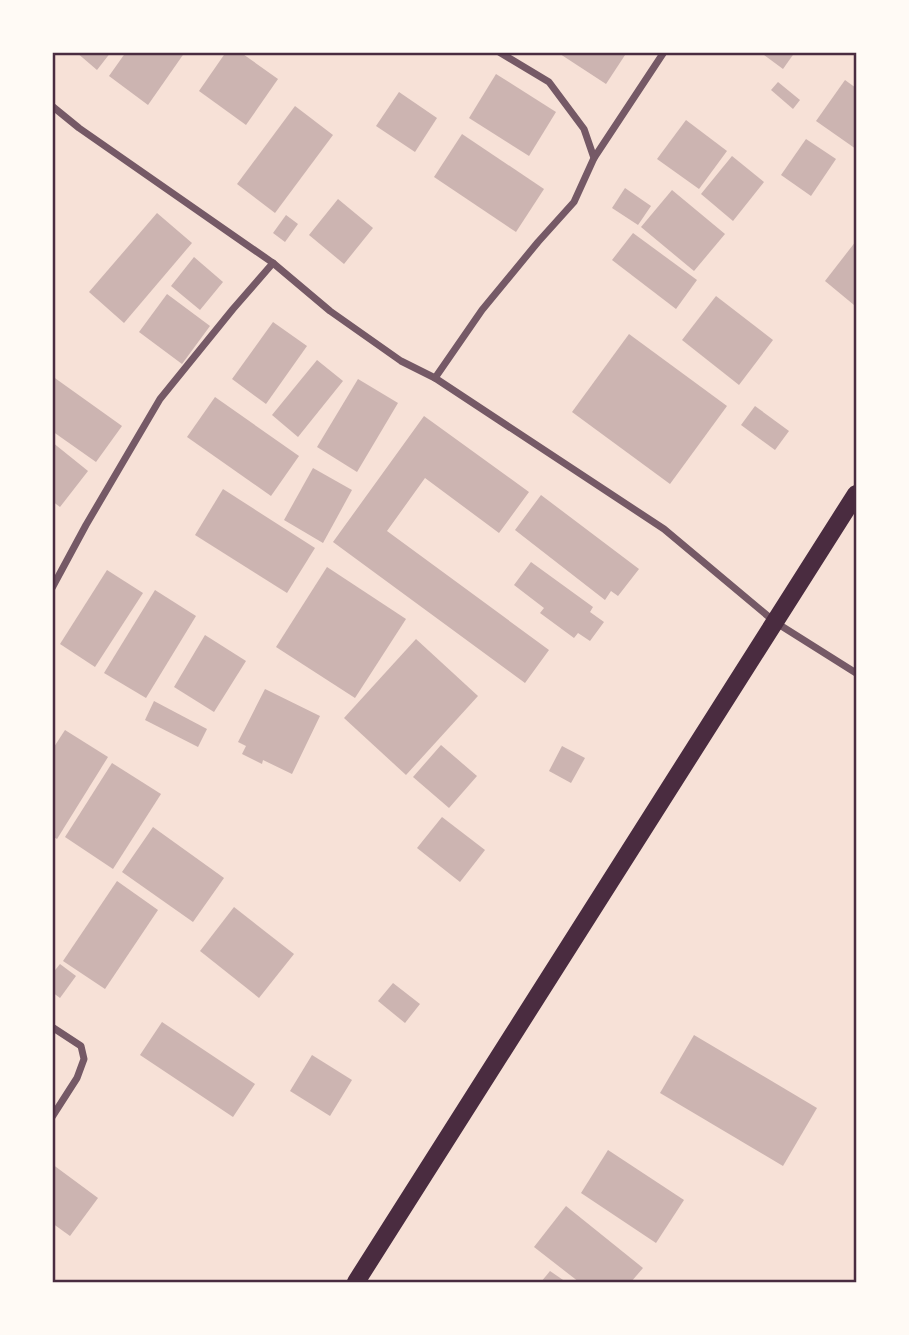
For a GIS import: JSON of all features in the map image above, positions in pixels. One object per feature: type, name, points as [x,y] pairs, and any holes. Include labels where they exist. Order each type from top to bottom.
[{"type":"main road","points":[[356,1283],[856,494]]},
{"type":"street","points":[[499,52],[549,82],[584,129],[594,158]]},
{"type":"street","points":[[435,378],[482,310],[574,202],[594,158],[664,52]]},
{"type":"street","points":[[52,106],[79,128],[273,263],[330,311],[401,360],[435,378],[664,529],[775,622],[856,673]]},
{"type":"street","points":[[52,588],[160,399],[273,263]]},
{"type":"street","points":[[52,1027],[81,1046],[84,1059],[77,1078],[52,1117]]},
{"type":"building","points":[[76,52],[111,52],[97,70]]},
{"type":"building","points":[[126,52],[185,52],[148,105],[109,76]]},
{"type":"building","points":[[226,52],[240,52],[278,79],[246,125],[199,91]]},
{"type":"building","points":[[557,52],[627,52],[606,84]]},
{"type":"building","points":[[760,52],[795,52],[783,69]]},
{"type":"building","points":[[496,74],[556,112],[529,156],[469,118]]},
{"type":"building","points":[[845,80],[856,88],[856,149],[816,121]]},
{"type":"building","points":[[778,82],[800,100],[793,109],[771,90]]},
{"type":"building","points":[[399,92],[437,118],[415,152],[376,126]]},
{"type":"building","points":[[295,106],[333,135],[275,213],[237,184]]},
{"type":"building","points":[[686,120],[727,151],[699,189],[657,159]]},
{"type":"building","points":[[462,134],[544,189],[516,232],[434,177]]},
{"type":"building","points":[[806,139],[836,159],[811,196],[781,175]]},
{"type":"building","points":[[732,156],[764,182],[733,221],[701,194]]},
{"type":"building","points":[[625,188],[651,206],[638,225],[612,208]]},
{"type":"building","points":[[672,190],[725,234],[694,271],[641,227]]},
{"type":"building","points":[[338,199],[373,228],[344,264],[309,235]]},
{"type":"building","points":[[157,213],[192,243],[124,323],[89,292]]},
{"type":"building","points":[[286,215],[298,224],[285,242],[273,233]]},
{"type":"building","points":[[633,233],[697,280],[676,309],[612,260]]},
{"type":"building","points":[[856,241],[856,301],[854,305],[825,281]]},
{"type":"building","points":[[194,257],[223,282],[200,310],[171,286]]},
{"type":"building","points":[[167,294],[210,326],[182,364],[139,332]]},
{"type":"building","points":[[716,296],[773,340],[739,385],[682,340]]},
{"type":"building","points":[[273,322],[307,346],[266,404],[232,379]]},
{"type":"building","points":[[629,334],[727,406],[670,484],[572,412]]},
{"type":"building","points":[[317,360],[343,381],[298,437],[272,415]]},
{"type":"building","points":[[52,376],[122,426],[96,462],[52,431]]},
{"type":"building","points":[[358,379],[398,403],[357,472],[317,447]]},
{"type":"building","points":[[215,397],[299,456],[271,496],[187,437]]},
{"type":"building","points":[[755,406],[789,431],[775,450],[741,425]]},
{"type":"building","points":[[424,416],[529,492],[499,533],[425,478],[387,531],[549,650],[525,683],[333,542]]},
{"type":"building","points":[[52,442],[88,471],[60,507],[52,501]]},
{"type":"building","points":[[313,468],[352,490],[323,543],[284,520]]},
{"type":"building","points":[[223,489],[315,548],[287,593],[195,535]]},
{"type":"building","points":[[541,495],[639,569],[618,596],[611,591],[605,600],[515,530]]},
{"type":"building","points":[[531,562],[593,607],[590,612],[604,622],[590,641],[578,633],[574,638],[540,613],[544,608],[514,585]]},
{"type":"building","points":[[327,567],[406,619],[355,698],[276,647]]},
{"type":"building","points":[[107,570],[143,593],[95,667],[60,644]]},
{"type":"building","points":[[155,590],[196,616],[146,698],[104,673]]},
{"type":"building","points":[[205,635],[246,661],[214,712],[174,687]]},
{"type":"building","points":[[416,639],[478,696],[406,775],[344,718]]},
{"type":"building","points":[[265,689],[320,716],[292,774],[263,760],[262,764],[242,754],[246,746],[238,742]]},
{"type":"building","points":[[154,701],[207,729],[198,747],[145,720]]},
{"type":"building","points":[[65,730],[108,757],[57,839],[52,836],[52,750]]},
{"type":"building","points":[[441,745],[477,776],[449,808],[413,777]]},
{"type":"building","points":[[562,746],[585,758],[571,783],[549,771]]},
{"type":"building","points":[[112,763],[161,794],[113,869],[65,837]]},
{"type":"building","points":[[442,817],[485,850],[460,882],[417,848]]},
{"type":"building","points":[[153,827],[224,878],[193,922],[122,872]]},
{"type":"building","points":[[117,881],[158,910],[105,989],[63,961]]},
{"type":"building","points":[[234,907],[294,954],[259,998],[200,951]]},
{"type":"building","points":[[60,964],[76,976],[60,998],[52,992],[52,974]]},
{"type":"building","points":[[393,983],[420,1004],[405,1023],[378,1001]]},
{"type":"building","points":[[162,1022],[255,1084],[233,1117],[140,1055]]},
{"type":"building","points":[[694,1035],[817,1108],[783,1166],[660,1093]]},
{"type":"building","points":[[312,1055],[352,1080],[330,1116],[290,1091]]},
{"type":"building","points":[[608,1150],[684,1200],[656,1243],[581,1193]]},
{"type":"building","points":[[52,1164],[98,1198],[70,1236],[52,1223]]},
{"type":"building","points":[[566,1206],[643,1268],[631,1282],[579,1282],[534,1247]]},
{"type":"building","points":[[550,1271],[566,1282],[541,1282]]}]
